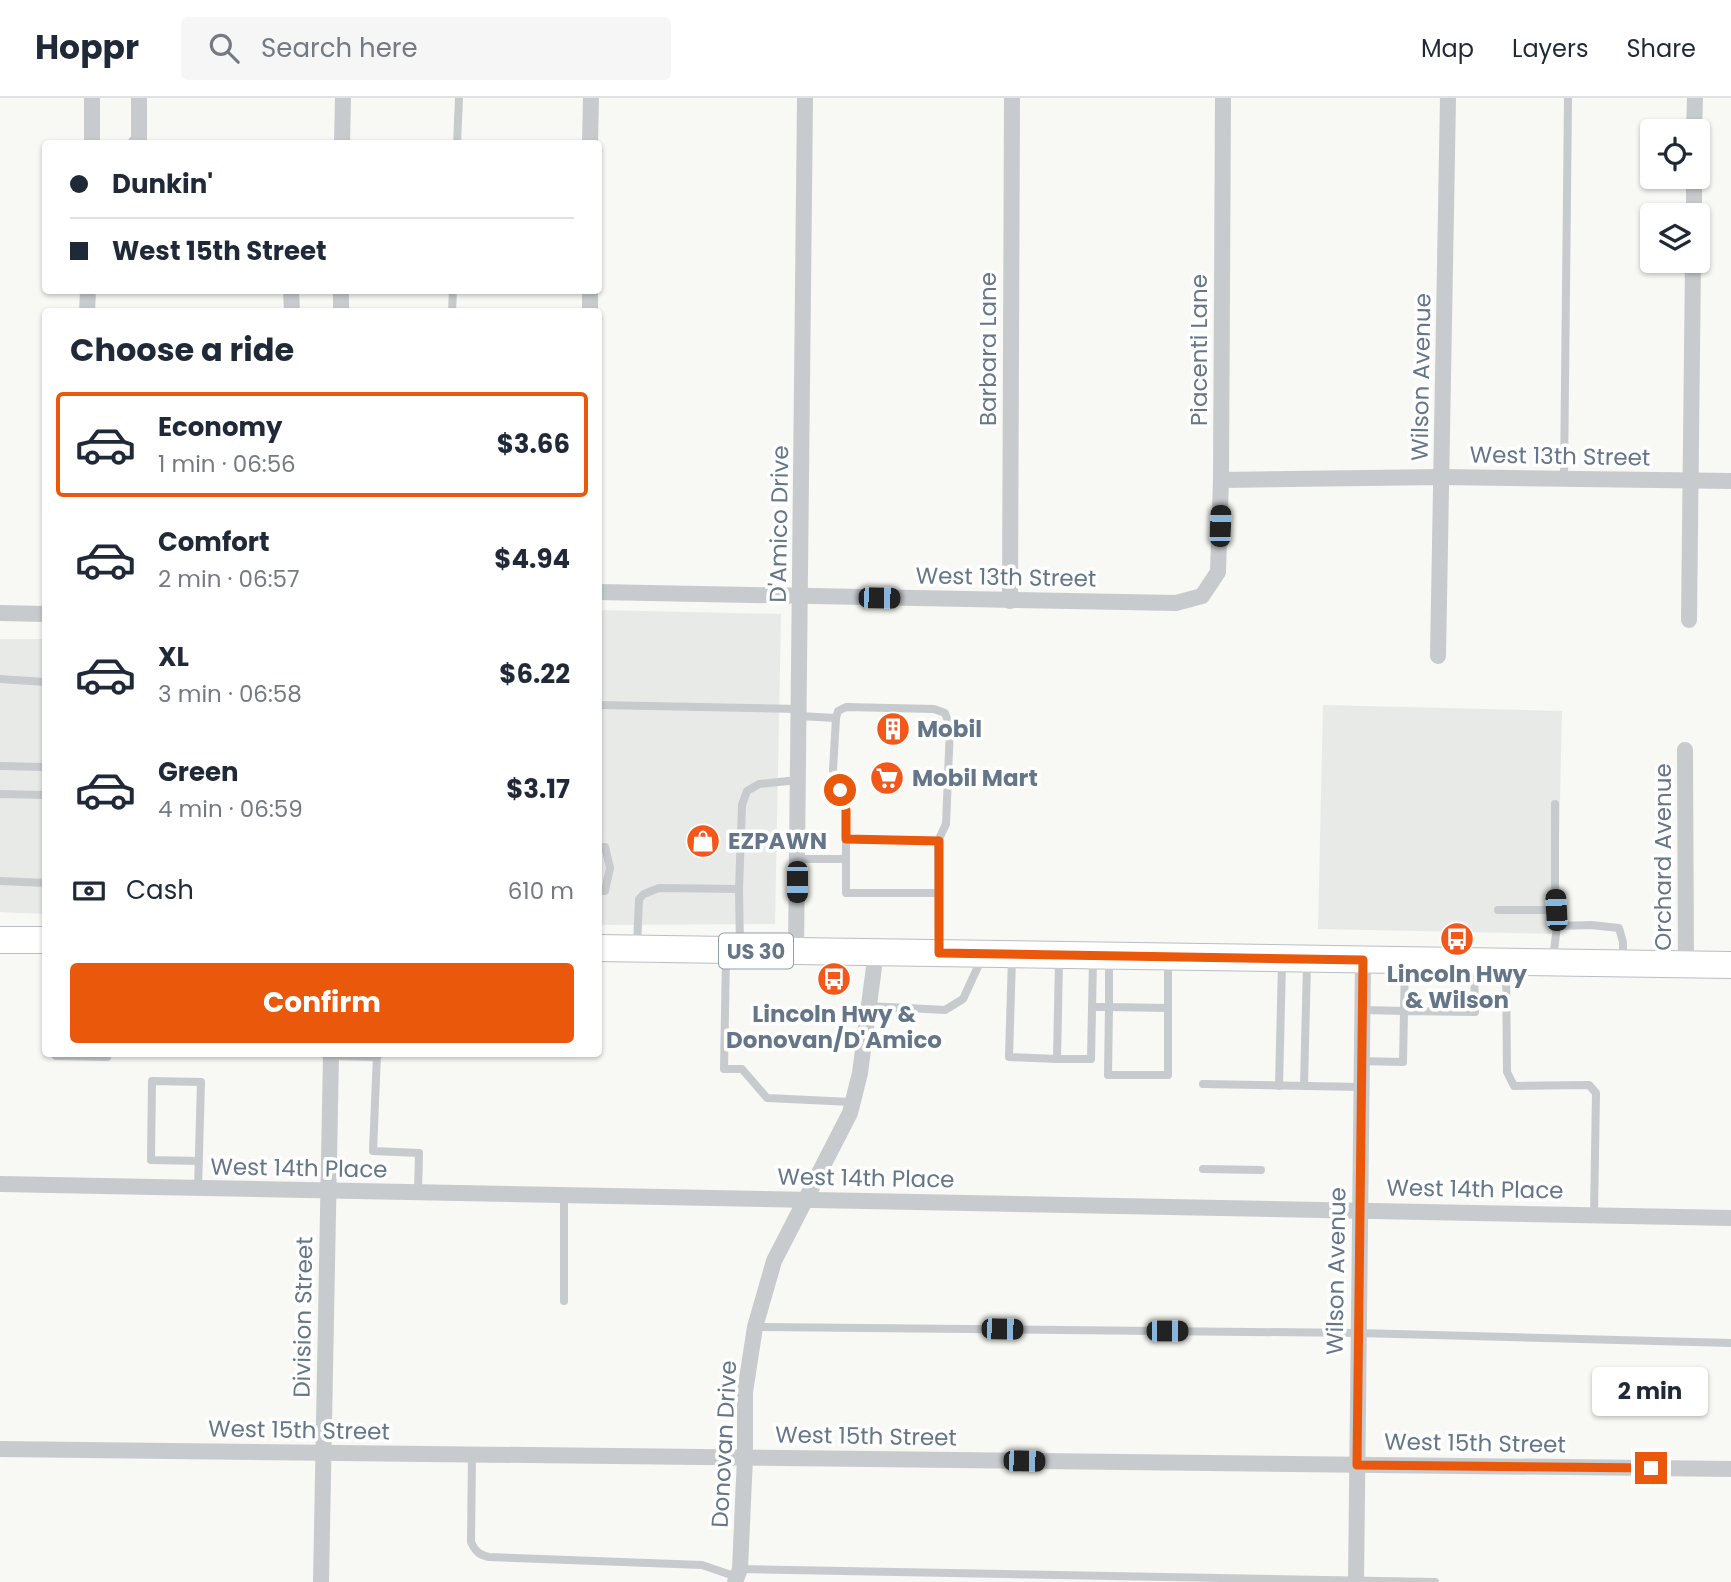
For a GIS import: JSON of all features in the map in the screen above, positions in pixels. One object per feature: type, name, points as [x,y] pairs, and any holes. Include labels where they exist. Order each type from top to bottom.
[{"type":"main road","points":[[0,940],[42,940]]},
{"type":"main road","name":"US 30","points":[[602,948],[1731,965]]},
{"type":"street","points":[[92,98],[92,140]]},
{"type":"street","points":[[138,140],[139,98]]},
{"type":"street","points":[[342,140],[343,98]]},
{"type":"street","points":[[590,140],[591,98]]},
{"type":"street","name":"D'Amico Drive","points":[[796,951],[805,98]]},
{"type":"street","name":"Barbara Lane","points":[[1010,601],[1012,98]]},
{"type":"street","name":"Piacenti Lane","points":[[1202,596],[1218,572],[1223,98]]},
{"type":"street","name":"Wilson Avenue","points":[[1438,656],[1448,98]]},
{"type":"street","points":[[1694,119],[1695,98]]},
{"type":"street","points":[[1689,620],[1693,273]]},
{"type":"street","name":"West 13th Street","points":[[1221,480],[1442,477],[1731,481]]},
{"type":"street","name":"West 13th Street","points":[[602,592],[1175,603],[1202,596]]},
{"type":"street","points":[[0,613],[42,614]]},
{"type":"street","name":"Orchard Avenue","points":[[1685,750],[1686,964]]},
{"type":"street","name":"Donovan Drive","points":[[737,1576],[746,1457],[745,1392],[755,1326],[774,1261],[850,1113],[860,1073],[876,952]]},
{"type":"street","name":"Wilson Avenue","points":[[1356,1581],[1363,960]]},
{"type":"street","name":"Division Street","points":[[321,1582],[331,1057]]},
{"type":"street","name":"West 14th Place","points":[[0,1184],[1731,1218]]},
{"type":"street","name":"West 15th Street","points":[[0,1449],[1731,1469]]},
{"type":"lane","points":[[457,140],[459,98]]},
{"type":"lane","points":[[1564,479],[1569,98]]},
{"type":"lane","points":[[0,680],[42,682]]},
{"type":"lane","points":[[602,705],[799,712],[836,718]]},
{"type":"lane","points":[[939,893],[846,893],[846,810],[833,770],[838,711],[845,708],[934,709],[945,713],[950,727],[946,824],[939,841],[939,893],[939,953]]},
{"type":"lane","points":[[0,766],[42,767]]},
{"type":"lane","points":[[798,780],[759,784],[747,791],[742,805],[739,890],[724,1069],[742,1069],[767,1098],[852,1102]]},
{"type":"lane","points":[[0,794],[42,794]]},
{"type":"lane","points":[[1553,962],[1557,926],[1555,804]]},
{"type":"lane","points":[[846,839],[939,841]]},
{"type":"lane","points":[[602,847],[605,847],[610,868],[605,891],[602,891]]},
{"type":"lane","points":[[797,859],[846,859]]},
{"type":"lane","points":[[0,881],[42,883]]},
{"type":"lane","points":[[636,949],[639,898],[643,894],[659,888],[739,890]]},
{"type":"lane","points":[[1498,910],[1556,910]]},
{"type":"lane","points":[[1557,926],[1619,928],[1623,942],[1623,963]]},
{"type":"lane","points":[[869,1006],[946,1010],[963,999],[984,954]]},
{"type":"lane","points":[[1013,954],[1009,1057],[1057,1059],[1091,1059],[1092,1007],[1101,956]]},
{"type":"lane","points":[[1057,1059],[1059,955]]},
{"type":"lane","points":[[1101,956],[1109,1007],[1108,1074],[1168,1075],[1167,957]]},
{"type":"lane","points":[[1279,1086],[1295,959]]},
{"type":"lane","points":[[1295,959],[1304,1086]]},
{"type":"lane","points":[[1361,1061],[1403,1062],[1405,960]]},
{"type":"lane","points":[[1362,1010],[1475,1012],[1474,961]]},
{"type":"lane","points":[[1506,962],[1507,1072],[1514,1086],[1589,1085],[1596,1093],[1594,1215]]},
{"type":"lane","points":[[1092,1007],[1168,1008]]},
{"type":"lane","points":[[377,1057],[373,1151],[418,1153],[418,1193]]},
{"type":"lane","points":[[198,1188],[199,1161],[201,1082],[152,1081],[150,1160],[199,1161]]},
{"type":"lane","points":[[1203,1084],[1361,1087]]},
{"type":"lane","points":[[1203,1169],[1261,1170]]},
{"type":"lane","points":[[564,1196],[564,1301]]},
{"type":"lane","points":[[755,1326],[1359,1333],[1731,1343]]},
{"type":"lane","points":[[472,1454],[471,1542],[481,1555],[489,1557],[702,1565],[737,1576],[1435,1582]]},
{"type":"shaded area","points":[[602,610],[781,614],[775,924],[602,925]]},
{"type":"shaded area","points":[[0,639],[42,639],[42,914],[0,912]]},
{"type":"shaded area","points":[[1323,705],[1562,711],[1557,934],[1318,929]]},
{"type":"place","name":"Mobil","points":[[893,729]]},
{"type":"place","name":"Mobil Mart","points":[[887,778]]},
{"type":"place","name":"EZPAWN","points":[[703,841]]},
{"type":"place","name":"Lincoln Hwy & Wilson","points":[[1457,939]]},
{"type":"place","name":"Lincoln Hwy & Donovan/D'Amico","points":[[834,979]]},
{"type":"route","points":[[840,790],[846,810],[846,839],[939,841],[939,953],[1363,960],[1357,1465],[1651,1468]]}]
